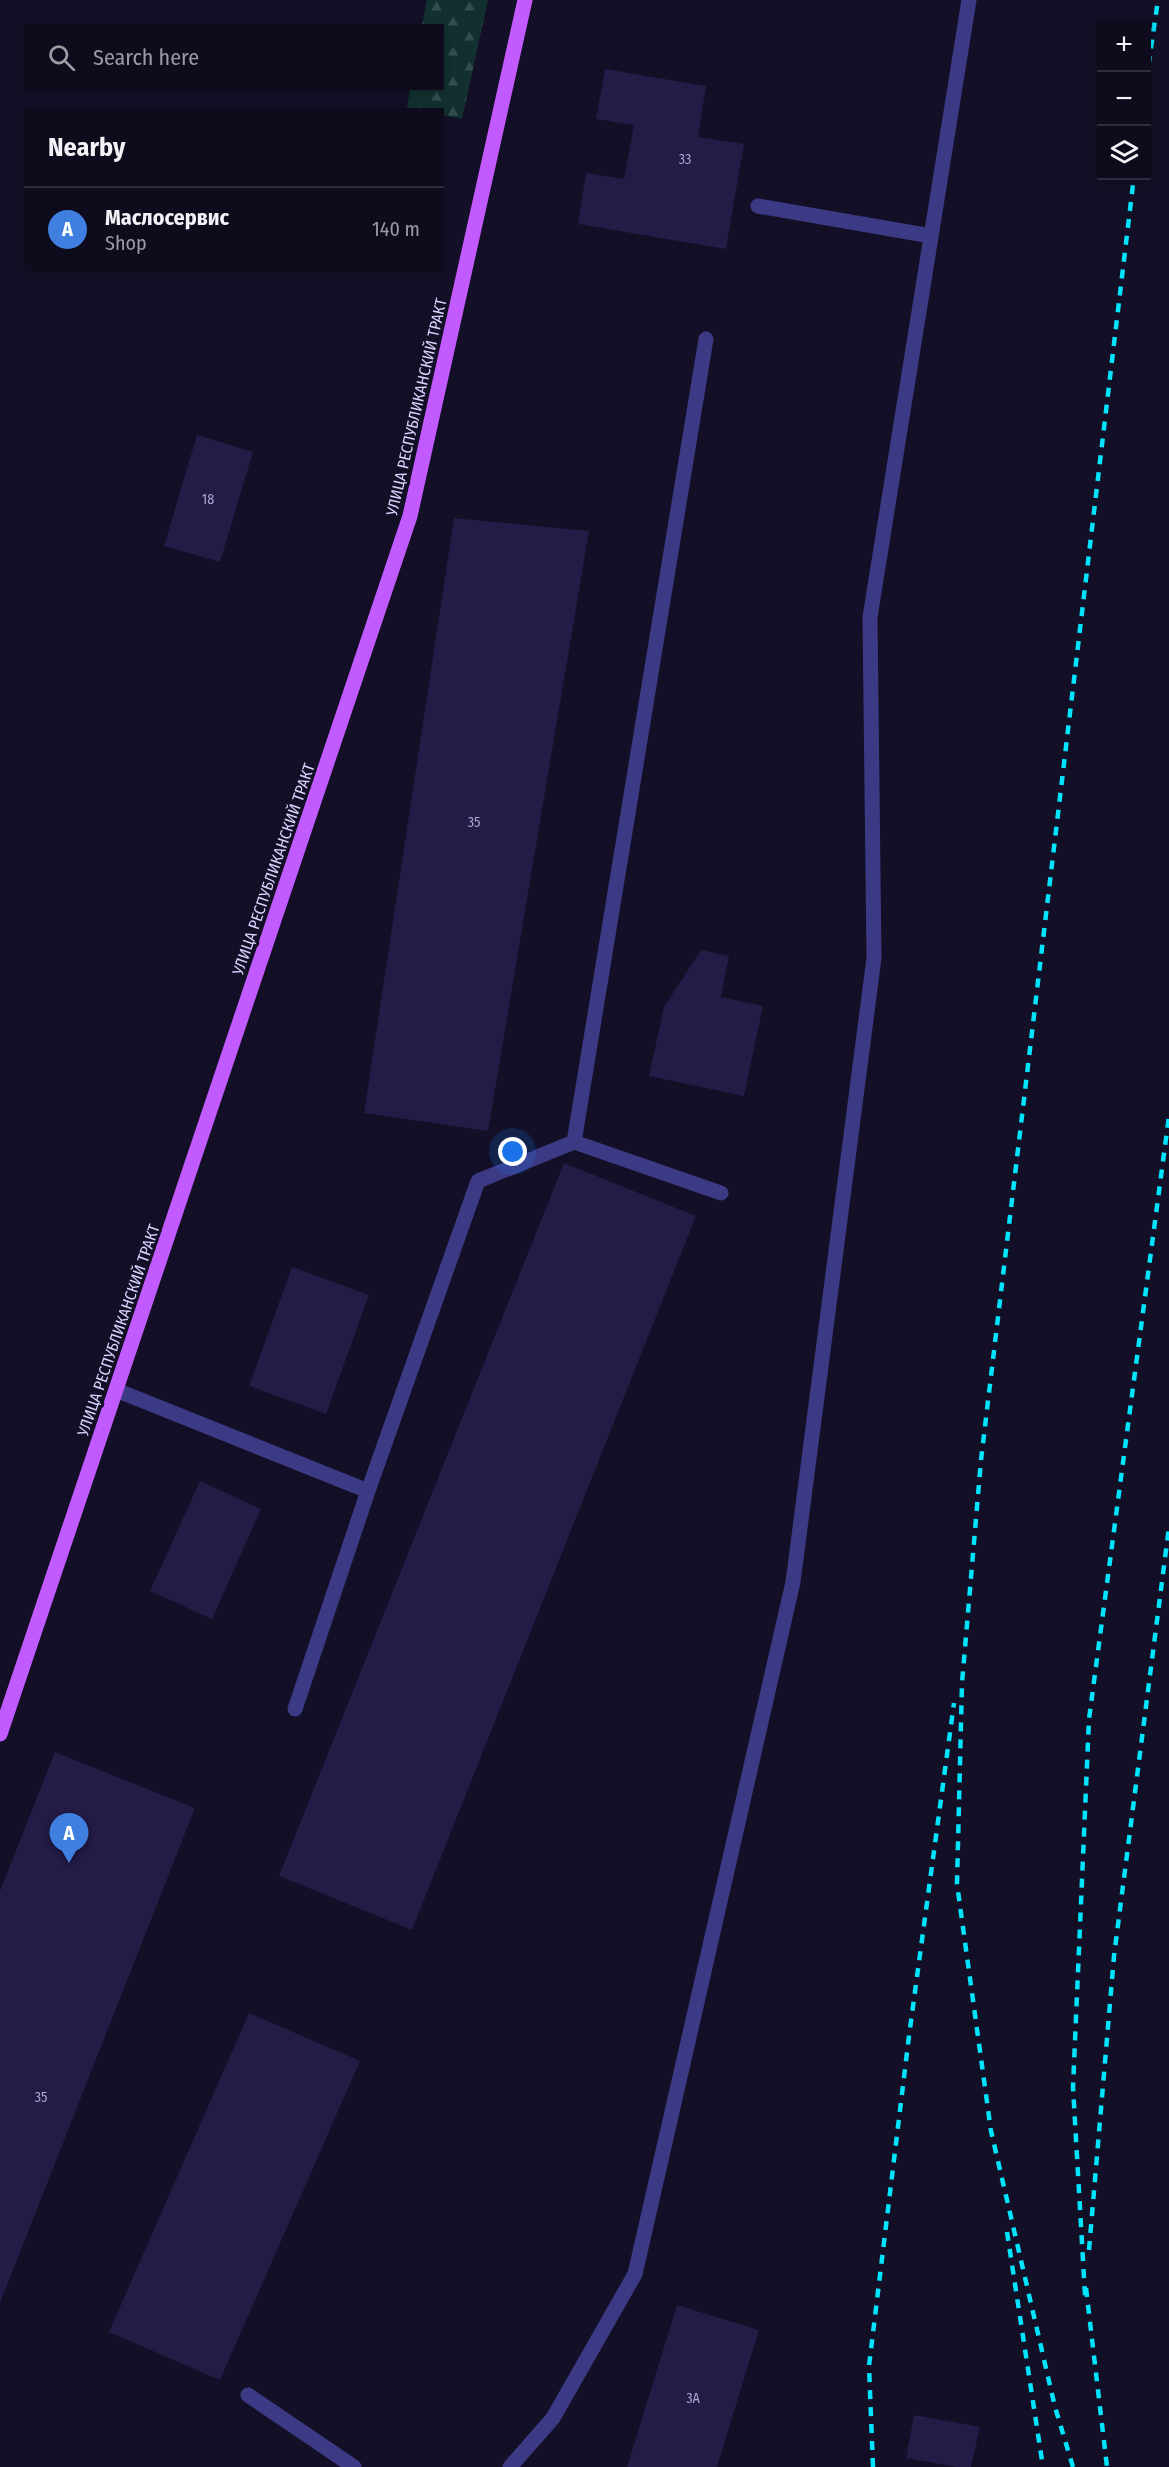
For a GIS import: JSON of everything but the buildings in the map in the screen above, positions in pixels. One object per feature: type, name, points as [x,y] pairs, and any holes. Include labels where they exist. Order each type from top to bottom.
[{"type":"main road","name":"УЛИЦА РЕСПУБЛИКАНСКИЙ ТРАКТ","points":[[0,1734],[410,516],[525,0]]},
{"type":"lane","points":[[510,2467],[553,2418],[635,2274],[793,1582],[874,958],[870,617],[969,0]]},
{"type":"lane","points":[[758,206],[931,236]]},
{"type":"lane","points":[[574,1142],[706,339]]},
{"type":"lane","points":[[295,1709],[368,1491],[478,1180],[574,1142],[720,1193]]},
{"type":"lane","points":[[116,1390],[368,1491]]},
{"type":"lane","points":[[248,2395],[354,2467]]},
{"type":"green space","points":[[427,0],[488,0],[462,119],[444,115],[444,108],[407,108],[410,90],[444,90],[444,24],[422,24]]},
{"type":"railway","points":[[1147,72],[1158,0]]},
{"type":"railway","points":[[1073,2467],[1055,2407],[991,2131],[957,1884],[962,1683],[981,1460],[1134,180]]},
{"type":"railway","points":[[1085,2295],[1073,2087],[1089,1719],[1169,1116]]},
{"type":"railway","points":[[1089,2250],[1114,1956],[1169,1527]]},
{"type":"railway","points":[[873,2467],[869,2366],[909,2036],[954,1703]]},
{"type":"railway","points":[[1007,2232],[1043,2467]]},
{"type":"railway","points":[[1086,2288],[1107,2467]]},
{"type":"place","name":"Маслосервис","points":[[69,1863]]}]
